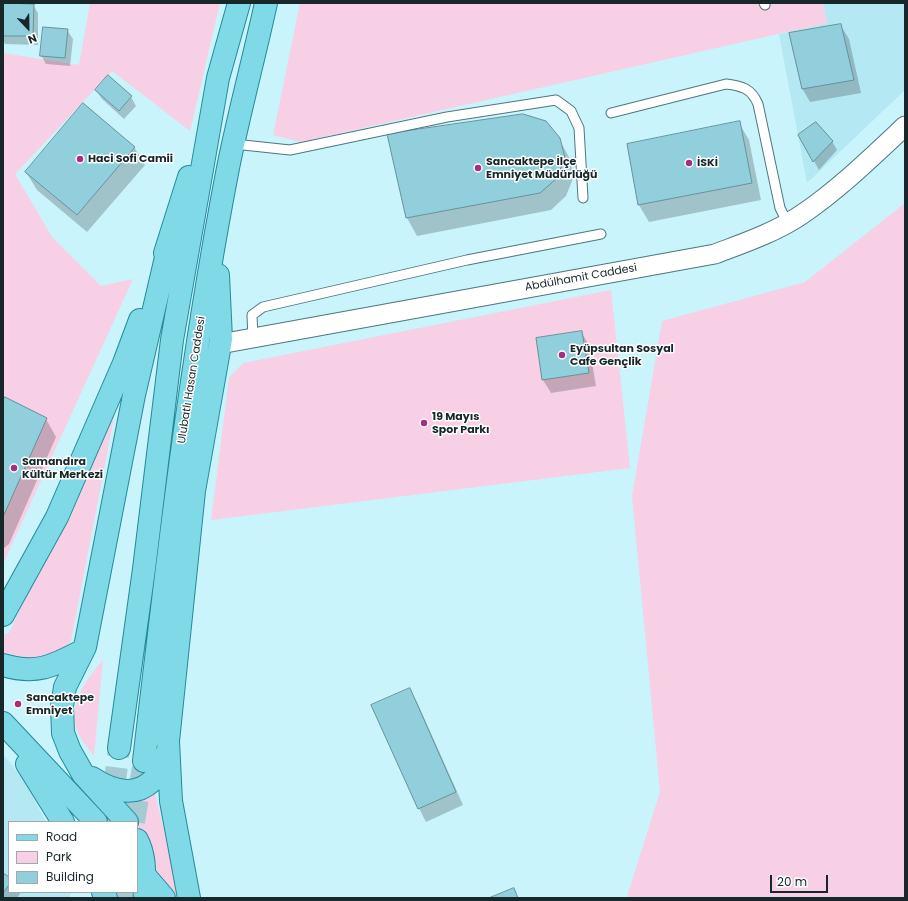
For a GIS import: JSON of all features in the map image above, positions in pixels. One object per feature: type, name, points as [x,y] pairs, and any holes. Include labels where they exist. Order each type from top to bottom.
[{"type":"main road","name":"Ulubatlı Hasan Caddesi","points":[[119,748],[144,568],[172,340],[218,78],[239,3]]},
{"type":"main road","name":"Ulubatlı Hasan Caddesi","points":[[144,760],[186,415],[216,232],[266,3]]},
{"type":"main road","points":[[126,821],[81,770],[70,751],[63,733],[62,706],[65,687],[85,647],[134,395],[170,240],[218,78]]},
{"type":"main road","points":[[189,898],[176,839],[171,801],[168,741],[194,491],[220,344],[216,232]]},
{"type":"main road","points":[[3,615],[57,517],[124,363],[170,240]]},
{"type":"main road","points":[[3,666],[20,671],[39,669],[58,664],[82,652]]},
{"type":"main road","points":[[3,723],[95,821]]},
{"type":"main road","points":[[3,733],[34,774],[62,821]]},
{"type":"main road","points":[[81,770],[106,788],[127,790],[140,789],[153,780],[168,750]]},
{"type":"main road","points":[[138,842],[142,849],[141,871],[145,898]]},
{"type":"main road","points":[[141,871],[164,898]]},
{"type":"street","name":"Abdülhamit Caddesi","points":[[220,344],[715,254],[758,239],[800,215],[871,159],[905,126]]},
{"type":"lane","points":[[611,113],[726,84],[740,86],[754,94],[758,104],[780,208],[788,222]]},
{"type":"lane","points":[[234,144],[290,150],[447,117],[556,100],[571,111],[579,128],[583,198]]},
{"type":"lane","points":[[252,339],[252,315],[263,307],[467,260],[601,234]]},
{"type":"shaded area","points":[[823,3],[905,3],[905,90],[807,183],[779,34],[827,23]]},
{"type":"shaded area","points":[[3,754],[26,783],[45,821],[8,821],[8,893],[72,893],[69,898],[3,898]]},
{"type":"green space","points":[[90,3],[220,3],[190,131],[112,71],[15,174],[52,237],[101,286],[133,279],[3,564],[3,53],[79,65]]},
{"type":"green space","points":[[300,3],[823,3],[827,23],[301,142],[273,135]]},
{"type":"green space","points":[[905,203],[905,898],[628,898],[628,893],[660,792],[632,496],[662,321],[805,282]]},
{"type":"green space","name":"19 Mayıs Spor Parkı","points":[[611,290],[630,468],[211,520],[229,378],[243,363]]},
{"type":"green space","points":[[116,407],[71,641],[57,656],[33,659],[3,653],[3,635],[9,633]]},
{"type":"green space","points":[[103,660],[94,756],[79,735],[75,725],[74,714],[79,695]]},
{"type":"green space","points":[[155,794],[181,898],[175,898],[152,874],[138,821],[136,821],[118,797]]},
{"type":"building","points":[[3,3],[34,4],[33,36],[3,36]]},
{"type":"building","points":[[841,24],[854,80],[802,89],[789,33]]},
{"type":"building","points":[[43,27],[68,29],[65,58],[40,56]]},
{"type":"building","points":[[108,75],[132,96],[119,111],[95,90]]},
{"type":"building","name":"Haci Sofi Camii","points":[[83,103],[135,147],[77,215],[25,172]]},
{"type":"building","name":"Sancaktepe İlçe Emniyet Müdürlüğü","points":[[523,114],[546,121],[560,138],[565,158],[556,179],[540,193],[406,218],[387,134]]},
{"type":"building","name":"İSKİ","points":[[740,121],[752,183],[638,205],[627,144]]},
{"type":"building","points":[[816,122],[833,141],[813,162],[798,135]]},
{"type":"building","name":"Eyüpsultan Sosyal Cafe Gençlik","points":[[582,331],[589,373],[542,380],[536,338]]},
{"type":"building","name":"Samandıra Kültür Merkezi","points":[[5,397],[47,418],[3,517],[3,401]]},
{"type":"building","points":[[410,688],[456,792],[418,809],[371,705]]},
{"type":"building","points":[[3,873],[8,876],[8,886],[3,893]]},
{"type":"building","points":[[514,888],[518,898],[489,898]]},
{"type":"tunnel","points":[[110,821],[119,748]]},
{"type":"tunnel","points":[[134,821],[144,761]]},
{"type":"tunnel","points":[[123,898],[124,893]]},
{"type":"place","name":"Haci Sofi Camii","points":[[80,159]]},
{"type":"place","name":"İSKİ","points":[[689,163]]},
{"type":"place","name":"Sancaktepe İlçe Emniyet Müdürlüğü","points":[[478,168]]},
{"type":"place","name":"Eyüpsultan Sosyal Cafe Gençlik","points":[[562,355]]},
{"type":"place","name":"19 Mayıs Spor Parkı","points":[[424,423]]},
{"type":"place","name":"Samandıra Kültür Merkezi","points":[[14,468]]},
{"type":"place","name":"Sancaktepe Emniyet","points":[[18,704]]}]
